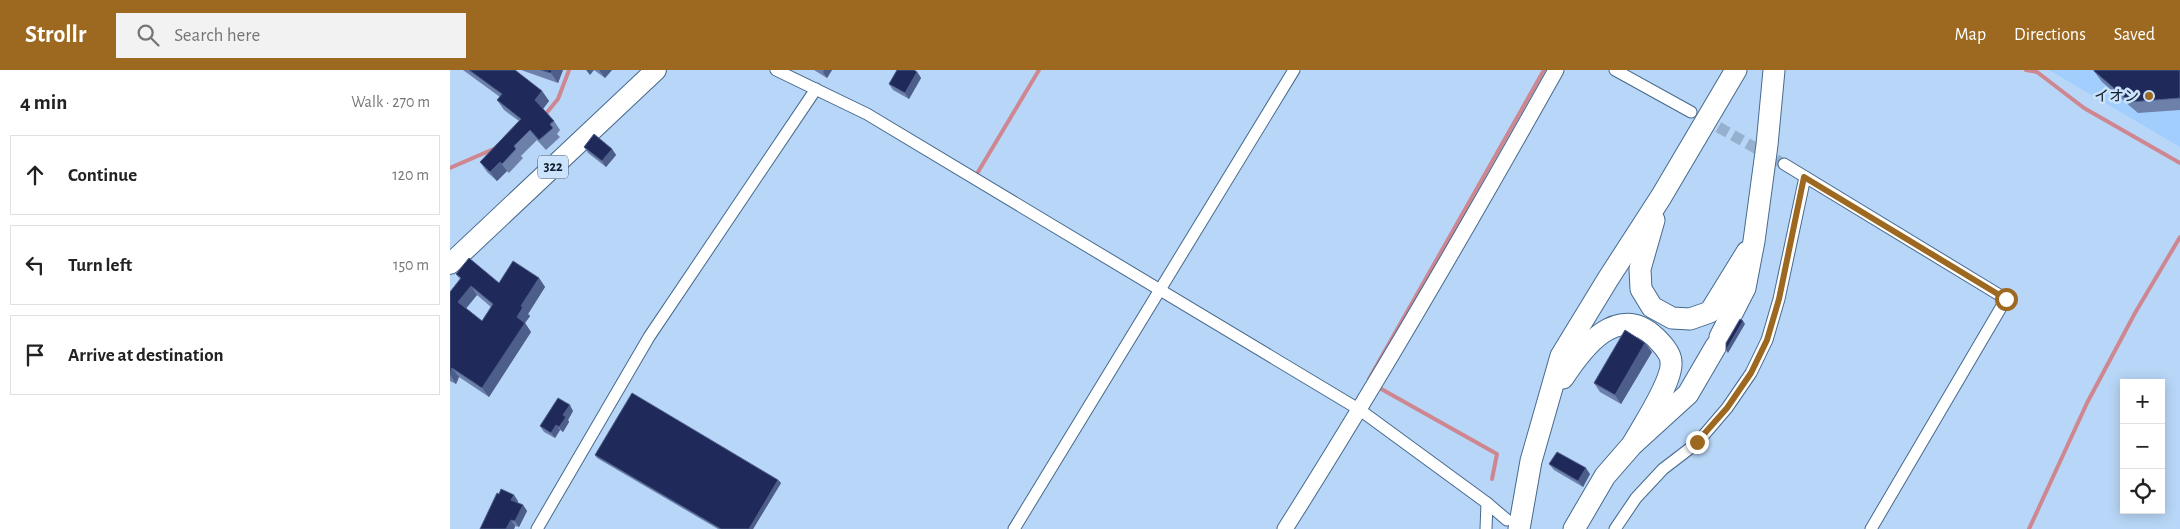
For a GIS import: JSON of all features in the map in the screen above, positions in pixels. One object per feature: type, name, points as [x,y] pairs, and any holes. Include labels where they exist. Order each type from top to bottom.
[{"type":"highway","name":"322","points":[[450,264],[656,70]]},
{"type":"highway","points":[[1513,524],[1561,356],[1661,197],[1736,70]]},
{"type":"highway","points":[[1574,529],[1605,476],[1632,445],[1688,394],[1718,342],[1745,288],[1754,241],[1767,146],[1774,70]]},
{"type":"highway","points":[[1661,197],[1640,269],[1641,289],[1652,306],[1672,318],[1690,319],[1710,312],[1754,241]]},
{"type":"highway","points":[[1550,397],[1577,356],[1607,328],[1628,324],[1649,332],[1663,345],[1671,362],[1665,385],[1632,445]]},
{"type":"street","points":[[776,70],[867,114],[1360,410],[1488,503],[1513,524]]},
{"type":"street","points":[[1014,529],[1294,70]]},
{"type":"street","points":[[1285,529],[1374,387],[1459,242],[1556,70]]},
{"type":"street","points":[[1615,70],[1691,112]]},
{"type":"street","points":[[536,529],[649,337],[816,89]]},
{"type":"street","points":[[1784,164],[2006,299],[1871,529]]},
{"type":"street","points":[[1615,529],[1636,498],[1663,469],[1697,442],[1727,408],[1751,373],[1767,340],[1779,299],[1804,177]]},
{"type":"street","points":[[1486,529],[1488,503]]},
{"type":"shaded area","points":[[2049,70],[2180,70],[2180,147]]},
{"type":"building","points":[[469,70],[515,70],[542,91],[535,100],[554,121],[550,124],[553,128],[539,140],[530,130],[514,146],[516,149],[502,164],[500,162],[490,172],[480,162],[521,119],[497,100],[502,94]]},
{"type":"building","points":[[541,70],[552,70],[551,73]]},
{"type":"building","points":[[897,70],[914,70],[917,72],[905,93],[889,84]]},
{"type":"building","name":"イオン","points":[[2094,70],[2180,70],[2180,98],[2130,102]]},
{"type":"building","points":[[594,134],[612,149],[602,161],[584,147]]},
{"type":"building","points":[[469,258],[499,283],[513,261],[539,278],[521,306],[523,307],[517,317],[525,323],[482,388],[452,368],[450,374],[450,292],[461,278],[456,274]],"holes":[[[471,286],[493,304],[482,321],[458,302]]]},
{"type":"building","points":[[1740,319],[1743,321],[1726,350],[1726,343]]},
{"type":"building","points":[[1625,330],[1645,343],[1615,395],[1594,383]]},
{"type":"building","points":[[632,393],[778,480],[749,529],[721,529],[595,455]]},
{"type":"building","points":[[558,398],[570,405],[563,415],[566,417],[559,427],[556,425],[551,433],[540,426]]},
{"type":"building","points":[[1557,452],[1586,468],[1578,481],[1549,464]]},
{"type":"building","points":[[501,489],[514,495],[511,500],[523,505],[515,521],[511,520],[506,529],[480,529],[497,493],[499,494]]},
{"type":"waterway","points":[[544,116],[558,99],[569,70]]},
{"type":"waterway","points":[[978,172],[1039,70]]},
{"type":"waterway","points":[[1369,379],[1544,70]]},
{"type":"waterway","points":[[2026,70],[2037,72],[2084,108],[2180,163]]},
{"type":"waterway","points":[[450,168],[496,148]]},
{"type":"waterway","points":[[2029,529],[2087,403],[2135,313],[2180,237]]},
{"type":"waterway","points":[[1376,386],[1497,454],[1492,479]]},
{"type":"tunnel","points":[[1704,119],[1784,164]]},
{"type":"place","name":"イオン","points":[[2149,96]]},
{"type":"route","points":[[1697,442],[1727,408],[1751,373],[1767,340],[1779,299],[1804,177],[2006,299]]}]
